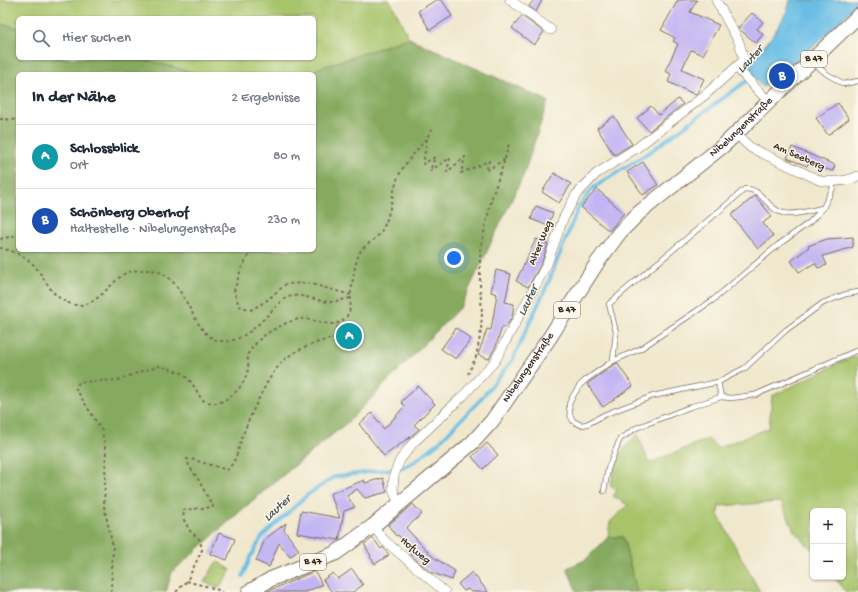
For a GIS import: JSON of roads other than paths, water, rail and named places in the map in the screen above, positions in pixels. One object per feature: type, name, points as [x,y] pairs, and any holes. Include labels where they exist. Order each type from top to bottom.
[{"type":"main road","name":"Nibelungenstraße","points":[[249,592],[271,579],[336,553],[373,526],[472,443],[492,421],[550,337],[597,263],[620,232],[640,212],[724,145],[736,134],[764,97],[811,62],[858,16]]},
{"type":"street","points":[[510,0],[551,30]]},
{"type":"street","points":[[716,0],[729,22],[742,52],[744,60],[738,69],[764,97]]},
{"type":"street","name":"Alter Weg","points":[[400,503],[393,489],[394,475],[400,460],[413,443],[463,396],[495,361],[547,264],[563,219],[576,195],[596,174],[638,147],[738,69]]},
{"type":"street","name":"Am Seeberg","points":[[736,134],[752,148],[820,181],[832,182],[853,179],[858,176]]},
{"type":"street","name":"Hofweg","points":[[373,526],[386,541],[445,592]]},
{"type":"lane","points":[[811,62],[844,84],[858,81]]},
{"type":"lane","points":[[832,182],[833,188],[822,208],[810,222],[778,246],[713,300],[640,348],[613,361],[587,379],[575,392],[570,404],[569,412],[571,418],[581,425],[587,424],[606,414],[654,396],[718,382],[746,368],[786,330],[823,303],[846,294],[858,292]]},
{"type":"lane","points":[[613,361],[616,332],[609,304],[745,189],[751,189],[782,213],[789,214],[822,208]]},
{"type":"lane","points":[[604,491],[608,470],[620,438],[636,428],[690,407],[721,397],[731,398],[755,395],[858,350]]},
{"type":"lane","points":[[718,382],[721,397]]},
{"type":"water","points":[[790,0],[858,0],[858,3],[808,52],[787,66],[784,63],[763,87],[747,69],[779,26],[788,8]]},
{"type":"waterway","name":"Lauter","points":[[243,576],[250,558],[262,537],[306,496],[334,477],[404,467],[415,461],[438,443],[479,401],[512,361],[549,281],[579,206],[593,188],[651,151],[752,77],[755,73]]},
{"type":"place","name":"Schönberg Oberhof","points":[[782,76]]},
{"type":"place","name":"Schlossblick","points":[[349,336]]}]
